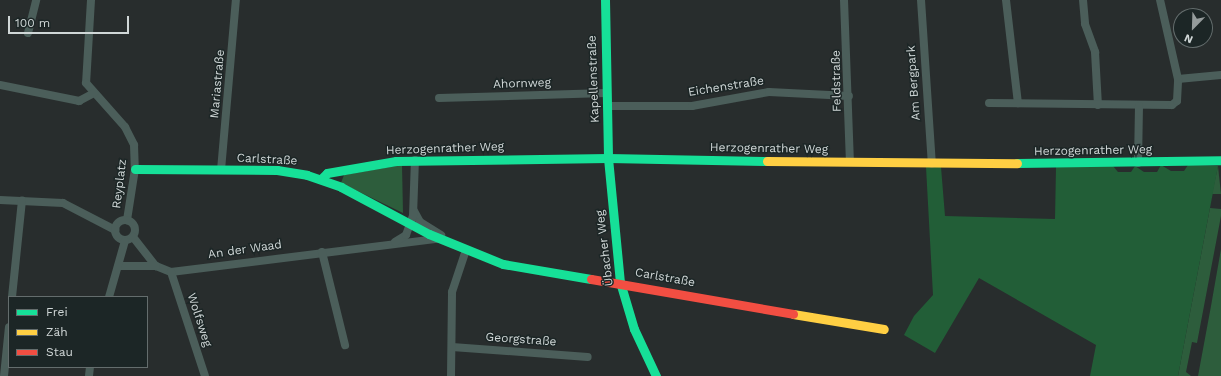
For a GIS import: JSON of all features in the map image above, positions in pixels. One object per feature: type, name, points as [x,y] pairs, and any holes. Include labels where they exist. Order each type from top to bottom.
[{"type":"street","points":[[28,34],[36,0]]},
{"type":"street","name":"Reyplatz","points":[[91,0],[86,83],[129,134],[134,145],[136,169],[127,220]]},
{"type":"street","name":"Mariastraße","points":[[221,170],[236,0]]},
{"type":"street","name":"Kapellenstraße","points":[[605,0],[608,158]]},
{"type":"street","name":"Feldstraße","points":[[844,0],[850,96],[850,162]]},
{"type":"street","name":"Am Bergpark","points":[[921,0],[932,164]]},
{"type":"street","points":[[1006,0],[1018,103]]},
{"type":"street","points":[[1083,0],[1085,24],[1095,52],[1098,105]]},
{"type":"street","points":[[989,103],[1139,106],[1172,105],[1177,101],[1178,79],[1160,0]]},
{"type":"street","points":[[1178,79],[1221,75]]},
{"type":"street","points":[[0,85],[79,101],[94,93]]},
{"type":"street","name":"Eichenstraße","points":[[607,106],[692,106],[769,92],[850,96]]},
{"type":"street","name":"Ahornweg","points":[[439,98],[606,93]]},
{"type":"street","points":[[1138,163],[1139,106]]},
{"type":"street","name":"Herzogenrather Weg","points":[[321,179],[326,172],[415,160],[608,158],[932,164],[1138,163],[1221,160]]},
{"type":"street","name":"Übacher Weg","points":[[608,158],[620,282],[634,329],[656,376]]},
{"type":"street","points":[[410,223],[414,211],[415,160]]},
{"type":"street","name":"Carlstraße","points":[[136,169],[277,170],[321,179],[466,250],[517,268],[620,282],[884,329]]},
{"type":"street","points":[[0,200],[63,202],[115,230],[118,237],[125,241]]},
{"type":"street","points":[[12,296],[22,201]]},
{"type":"street","name":"Carlstraße","points":[[414,211],[420,222],[446,240]]},
{"type":"street","points":[[115,230],[120,222],[127,220],[136,229],[133,237],[125,241]]},
{"type":"street","name":"An der Waad","points":[[388,244],[403,237],[410,223]]},
{"type":"street","points":[[133,237],[156,266]]},
{"type":"street","name":"An der Waad","points":[[171,272],[388,244],[446,240]]},
{"type":"street","points":[[109,296],[120,266],[125,241]]},
{"type":"street","points":[[451,376],[452,292],[466,250]]},
{"type":"street","points":[[322,252],[345,345]]},
{"type":"street","points":[[120,266],[156,266],[171,272]]},
{"type":"street","name":"Wolfsweg","points":[[171,272],[205,376]]},
{"type":"street","points":[[4,376],[8,337]]},
{"type":"street","name":"Georgstraße","points":[[452,347],[588,357]]},
{"type":"green space","points":[[402,165],[403,213],[341,183],[344,175]]},
{"type":"green space","points":[[1161,165],[1171,171],[1184,171],[1188,165],[1218,166],[1178,376],[1090,376],[1096,345],[979,278],[935,353],[904,335],[914,316],[933,295],[926,167],[941,167],[945,216],[1055,219],[1056,167],[1113,166],[1118,172],[1131,172],[1135,166],[1144,172],[1157,172]]},
{"type":"green space","points":[[1218,166],[1221,194],[1212,194]]},
{"type":"green space","points":[[1210,208],[1221,209],[1221,216],[1197,343],[1192,342],[1186,372],[1191,376],[1178,376]]},
{"type":"green space","points":[[1221,249],[1221,376],[1198,376],[1211,306]]},
{"type":"traffic: fast","points":[[605,0],[608,158],[620,282],[634,329],[656,376]]},
{"type":"traffic: fast","points":[[321,179],[327,173],[396,161],[608,158],[767,161]]},
{"type":"traffic: fast","points":[[1017,163],[1221,160]]},
{"type":"traffic: fast","points":[[135,169],[277,170],[307,175],[341,187],[429,234],[503,264],[591,279]]},
{"type":"traffic: slow","points":[[767,161],[1017,163]]},
{"type":"traffic: slow","points":[[793,314],[884,329]]},
{"type":"traffic: jam","points":[[591,279],[793,314]]}]
